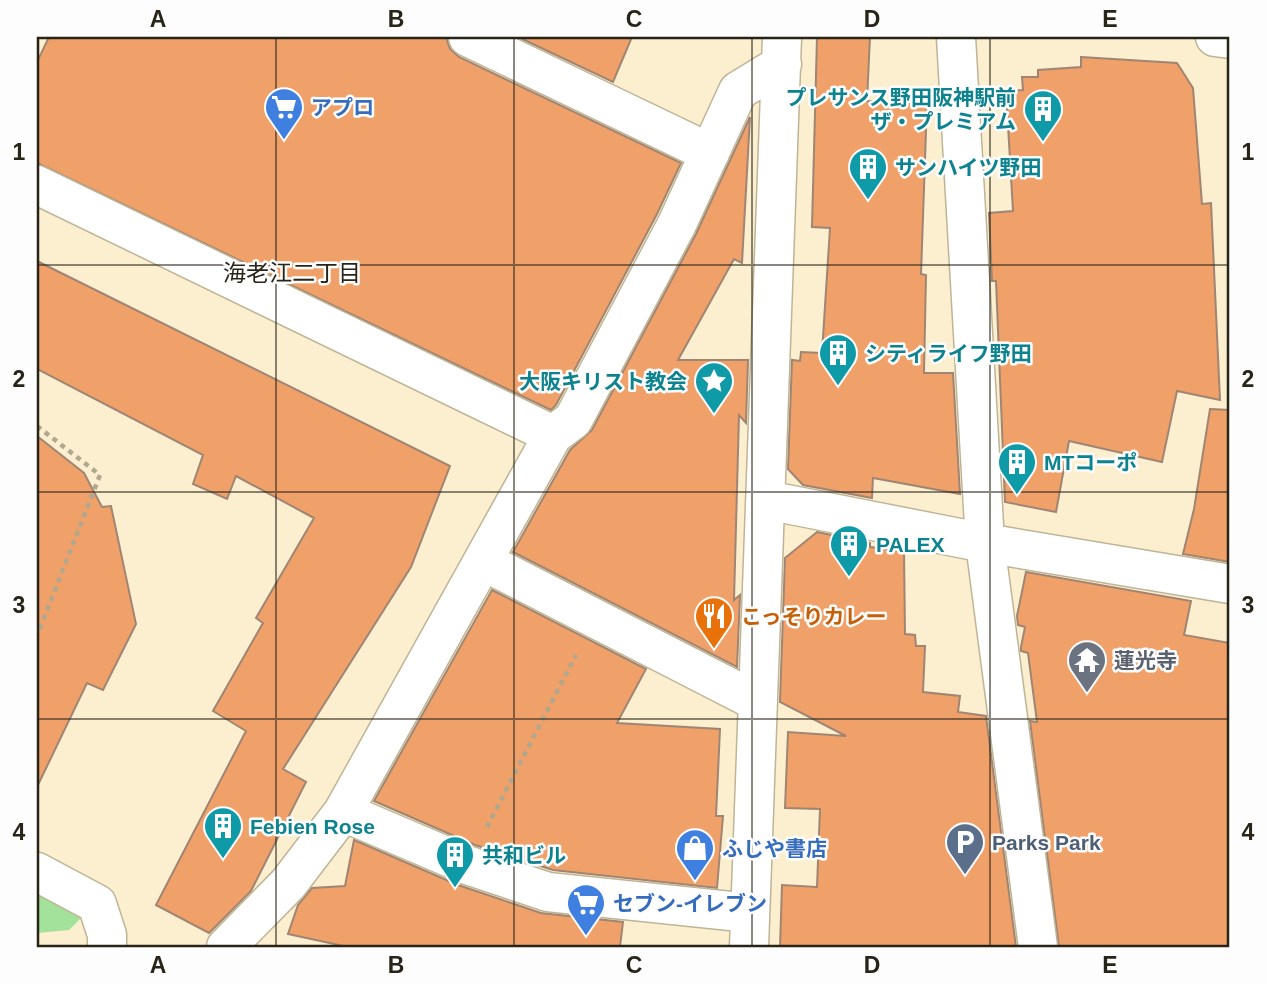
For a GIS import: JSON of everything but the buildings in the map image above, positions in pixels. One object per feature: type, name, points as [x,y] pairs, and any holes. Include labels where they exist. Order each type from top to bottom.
[{"type":"street","points":[[468,37],[710,153]]},
{"type":"street","points":[[956,37],[985,544],[1038,947]]},
{"type":"street","points":[[1215,37],[1230,39]]},
{"type":"street","points":[[226,947],[288,884],[343,811],[554,435],[573,421],[677,224],[738,91],[782,51]]},
{"type":"street","points":[[343,811],[467,865],[548,892],[749,930],[782,51]]},
{"type":"street","points":[[37,185],[554,435]]},
{"type":"street","points":[[766,500],[985,544],[1230,584]]},
{"type":"street","points":[[483,561],[758,702]]},
{"type":"street","points":[[37,872],[97,904],[107,935],[107,947]]},
{"type":"path","points":[[37,426],[100,475],[37,636]]},
{"type":"path","points":[[467,865],[595,619]]},
{"type":"green space","points":[[37,887],[83,916],[69,930],[37,933]]},
{"type":"place","name":"アプロ","points":[[284,141]]},
{"type":"place","name":"プレサンス野田阪神駅前 ザ・プレミアム","points":[[1043,143]]},
{"type":"place","name":"サンハイツ野田","points":[[868,201]]},
{"type":"place","name":"シティライフ野田","points":[[838,387]]},
{"type":"place","name":"大阪キリスト教会","points":[[714,415]]},
{"type":"place","name":"MTコーポ","points":[[1017,496]]},
{"type":"place","name":"PALEX","points":[[849,578]]},
{"type":"place","name":"こっそりカレー","points":[[714,650]]},
{"type":"place","name":"蓮光寺","points":[[1087,694]]},
{"type":"place","name":"Febien Rose","points":[[223,860]]},
{"type":"place","name":"Parks Park","points":[[965,876]]},
{"type":"place","name":"ふじや書店","points":[[695,882]]},
{"type":"place","name":"共和ビル","points":[[455,889]]},
{"type":"place","name":"セブン-イレブン","points":[[586,937]]},
{"type":"district","name":"海老江二丁目","points":[[292,273]]}]
